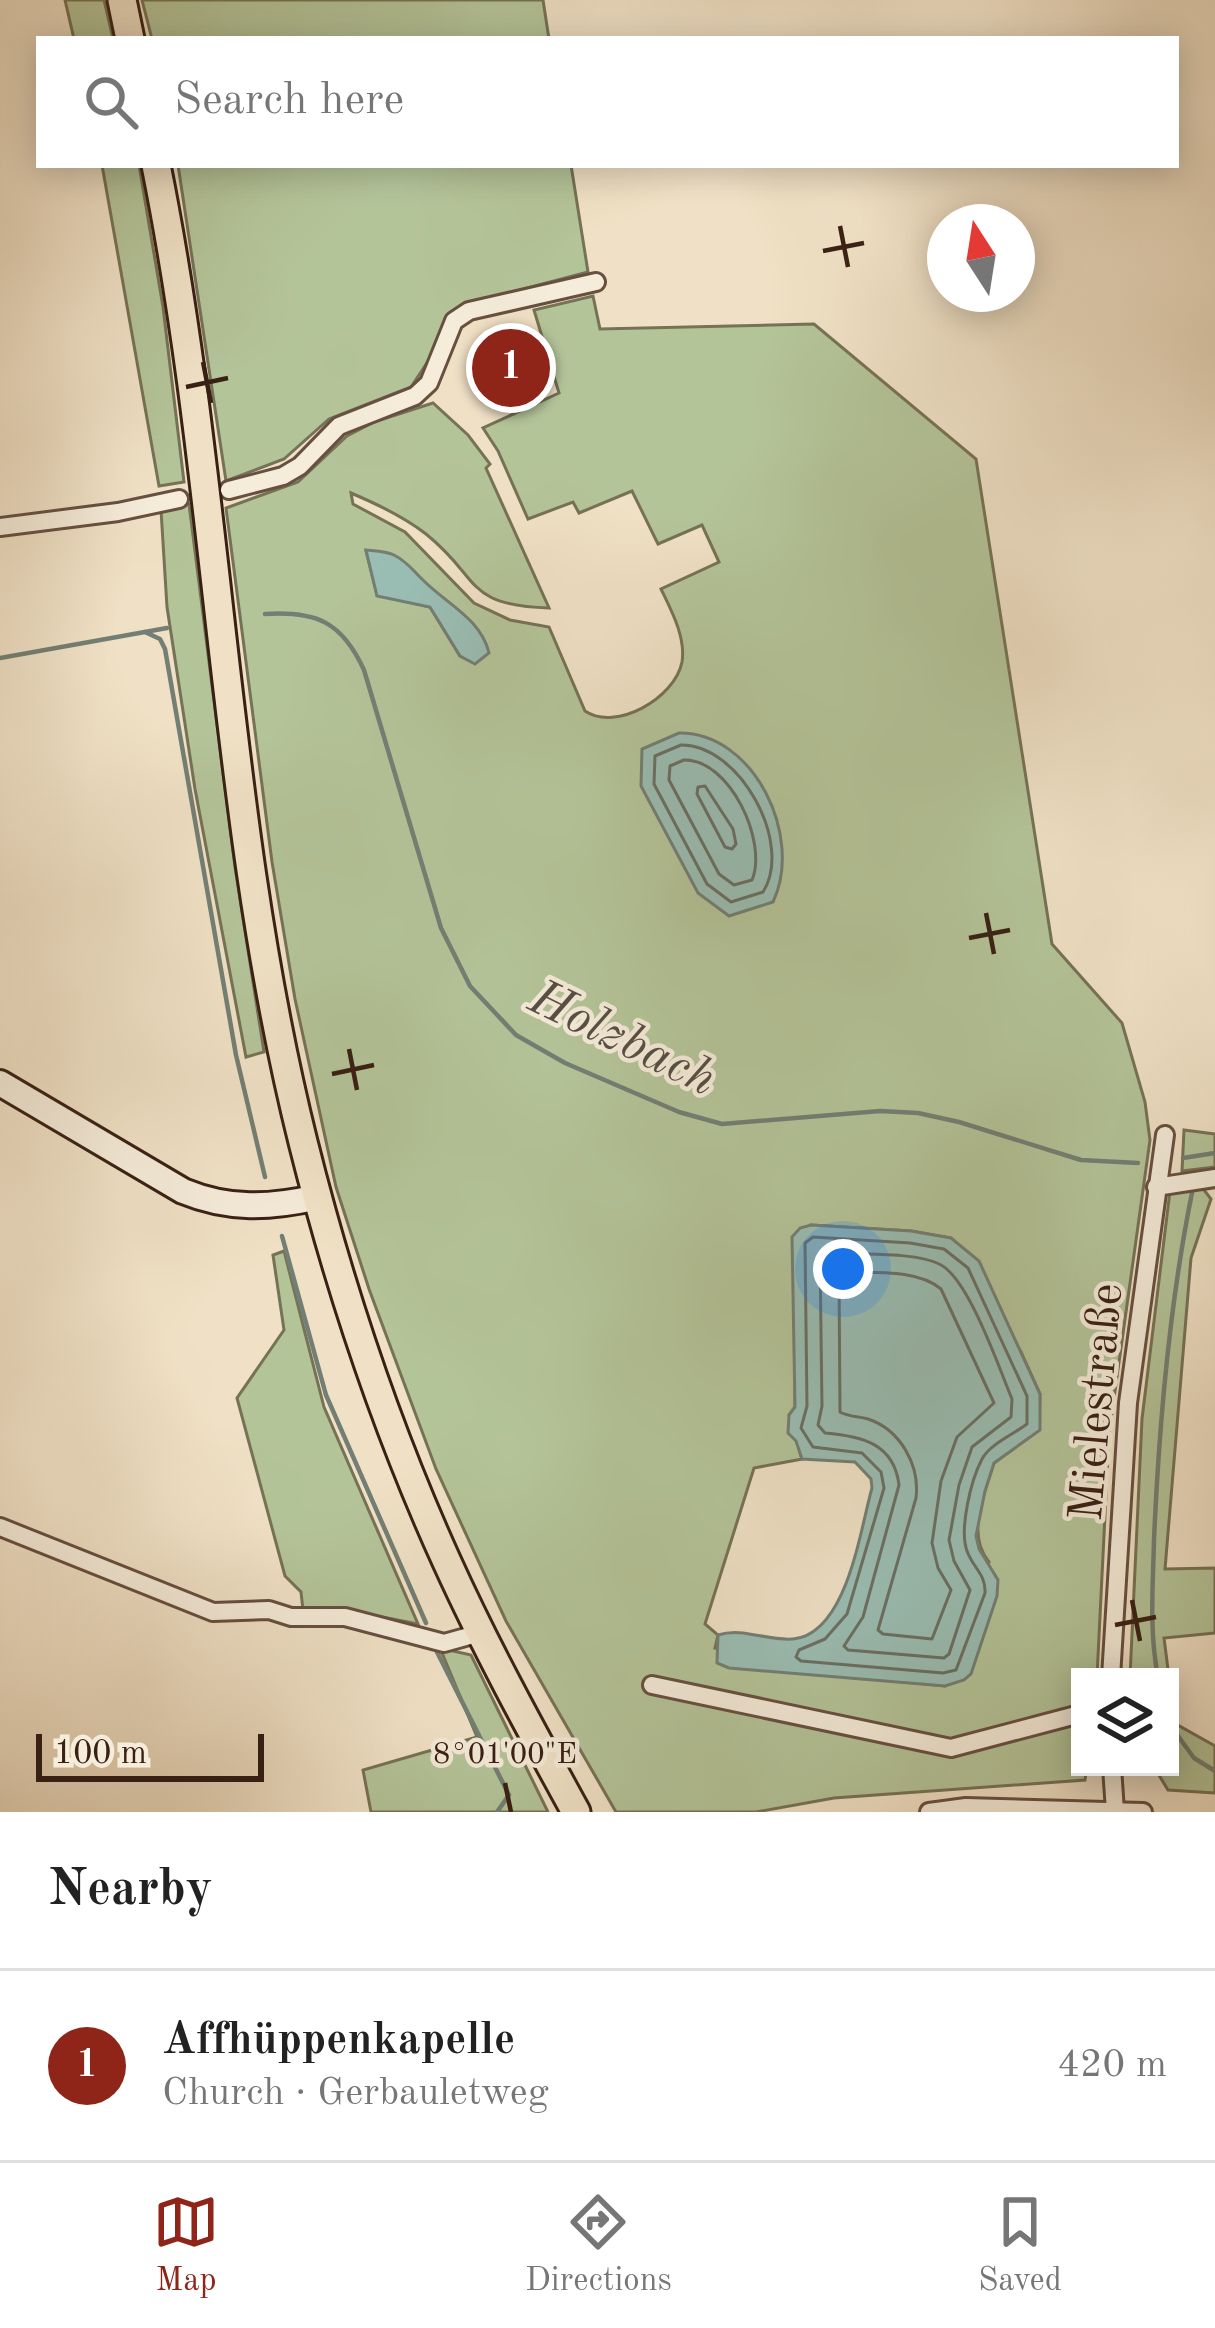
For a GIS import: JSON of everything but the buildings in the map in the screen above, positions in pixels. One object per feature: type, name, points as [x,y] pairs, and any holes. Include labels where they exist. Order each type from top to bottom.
[{"type":"main road","points":[[122,0],[129,36]]},
{"type":"main road","points":[[156,168],[182,328],[252,867],[275,1005],[318,1197],[346,1295],[398,1443],[480,1633],[576,1812]]},
{"type":"street","points":[[229,490],[283,476],[301,466],[339,426],[415,396],[429,383],[454,320],[469,311],[596,282]]},
{"type":"street","points":[[0,527],[179,499]]},
{"type":"street","points":[[0,1083],[209,1202],[258,1207],[318,1197]]},
{"type":"street","name":"Mielestraße","points":[[1112,1668],[1128,1402],[1166,1135]]},
{"type":"street","points":[[1156,1187],[1215,1178]]},
{"type":"street","points":[[0,1527],[212,1612],[269,1610],[291,1617],[345,1617],[444,1642],[480,1633]]},
{"type":"street","points":[[652,1685],[952,1748],[1071,1716]]},
{"type":"street","points":[[1112,1776],[1114,1811]]},
{"type":"street","points":[[929,1812],[966,1808],[1144,1812]]},
{"type":"green space","points":[[65,0],[104,0],[112,36],[73,36]]},
{"type":"green space","points":[[142,0],[543,0],[549,36],[151,36]]},
{"type":"green space","points":[[103,168],[140,168],[163,307],[184,482],[159,486]]},
{"type":"green space","points":[[178,168],[571,168],[588,272],[466,304],[411,387],[329,419],[284,459],[226,481]]},
{"type":"green space","points":[[593,296],[600,329],[814,324],[976,459],[1052,944],[1122,1023],[1145,1102],[1150,1140],[1109,1434],[1097,1668],[1071,1668],[1071,1776],[1086,1776],[1085,1780],[834,1798],[756,1812],[616,1812],[506,1621],[436,1469],[336,1187],[295,999],[272,862],[226,508],[298,482],[347,436],[374,422],[433,403],[468,435],[490,464],[486,468],[549,608],[501,602],[487,595],[417,528],[351,493],[353,504],[405,532],[474,603],[510,620],[549,627],[585,711],[612,717],[627,714],[668,688],[682,662],[680,633],[661,589],[719,562],[702,525],[658,544],[632,491],[579,513],[573,502],[528,519],[483,428],[559,393],[534,310]],"holes":[[[366,551],[403,563],[426,587],[460,656],[430,607],[377,595]],[[811,1225],[951,1238],[1021,1352],[1040,1394],[1039,1430],[994,1463],[978,1527],[989,1562],[945,1686],[876,1679],[715,1648],[718,1635],[705,1624],[754,1468],[802,1459],[789,1415],[795,1407],[795,1327]]]},
{"type":"green space","points":[[189,504],[235,867],[264,1052],[246,1057],[195,789],[167,607],[161,510]]},
{"type":"green space","points":[[1184,1130],[1215,1134],[1215,1167],[1182,1171]]},
{"type":"green space","points":[[1201,1186],[1211,1199],[1191,1258],[1165,1569],[1215,1568],[1215,1633],[1164,1638],[1168,1668],[1130,1668],[1142,1419],[1170,1191]]},
{"type":"green space","points":[[284,1251],[324,1407],[418,1624],[346,1610],[303,1610],[301,1592],[285,1576],[237,1398],[284,1330],[273,1255]]},
{"type":"green space","points":[[440,1648],[471,1655],[548,1812],[371,1812],[363,1770],[477,1737]]},
{"type":"green space","points":[[1179,1726],[1215,1746],[1215,1793],[1168,1790],[1159,1776],[1179,1776]]},
{"type":"water","points":[[366,550],[391,554],[407,564],[471,621],[489,653],[475,664],[460,656],[430,607],[377,596]]},
{"type":"water","points":[[679,733],[706,737],[730,750],[766,793],[782,848],[781,876],[773,902],[729,916],[698,893],[641,786],[642,749]]},
{"type":"water","points":[[811,1225],[951,1238],[979,1261],[1040,1394],[1040,1430],[994,1463],[976,1536],[998,1580],[997,1596],[971,1674],[945,1686],[729,1668],[717,1663],[718,1635],[793,1639],[811,1633],[826,1619],[848,1577],[872,1488],[871,1479],[855,1462],[802,1459],[788,1433],[789,1415],[795,1407],[792,1237]]},
{"type":"waterway","name":"Holzbach","points":[[265,614],[299,615],[326,623],[356,654],[441,928],[470,986],[516,1035],[565,1063],[679,1112],[722,1124],[880,1111],[918,1113],[1081,1160],[1138,1163]]},
{"type":"waterway","name":"Holzbach","points":[[0,658],[167,628]]},
{"type":"waterway","points":[[145,632],[160,639],[165,649],[236,1055],[265,1177]]},
{"type":"waterway","name":"Holzbach","points":[[1183,1158],[1215,1153]]},
{"type":"waterway","points":[[1157,1668],[1152,1608],[1159,1453],[1171,1322],[1192,1193]]},
{"type":"waterway","points":[[282,1236],[326,1395],[426,1623]]},
{"type":"waterway","points":[[437,1652],[509,1795],[497,1812]]},
{"type":"waterway","points":[[1179,1737],[1194,1758],[1215,1771]]},
{"type":"place","name":"Affhüppenkapelle","points":[[511,368]]}]
